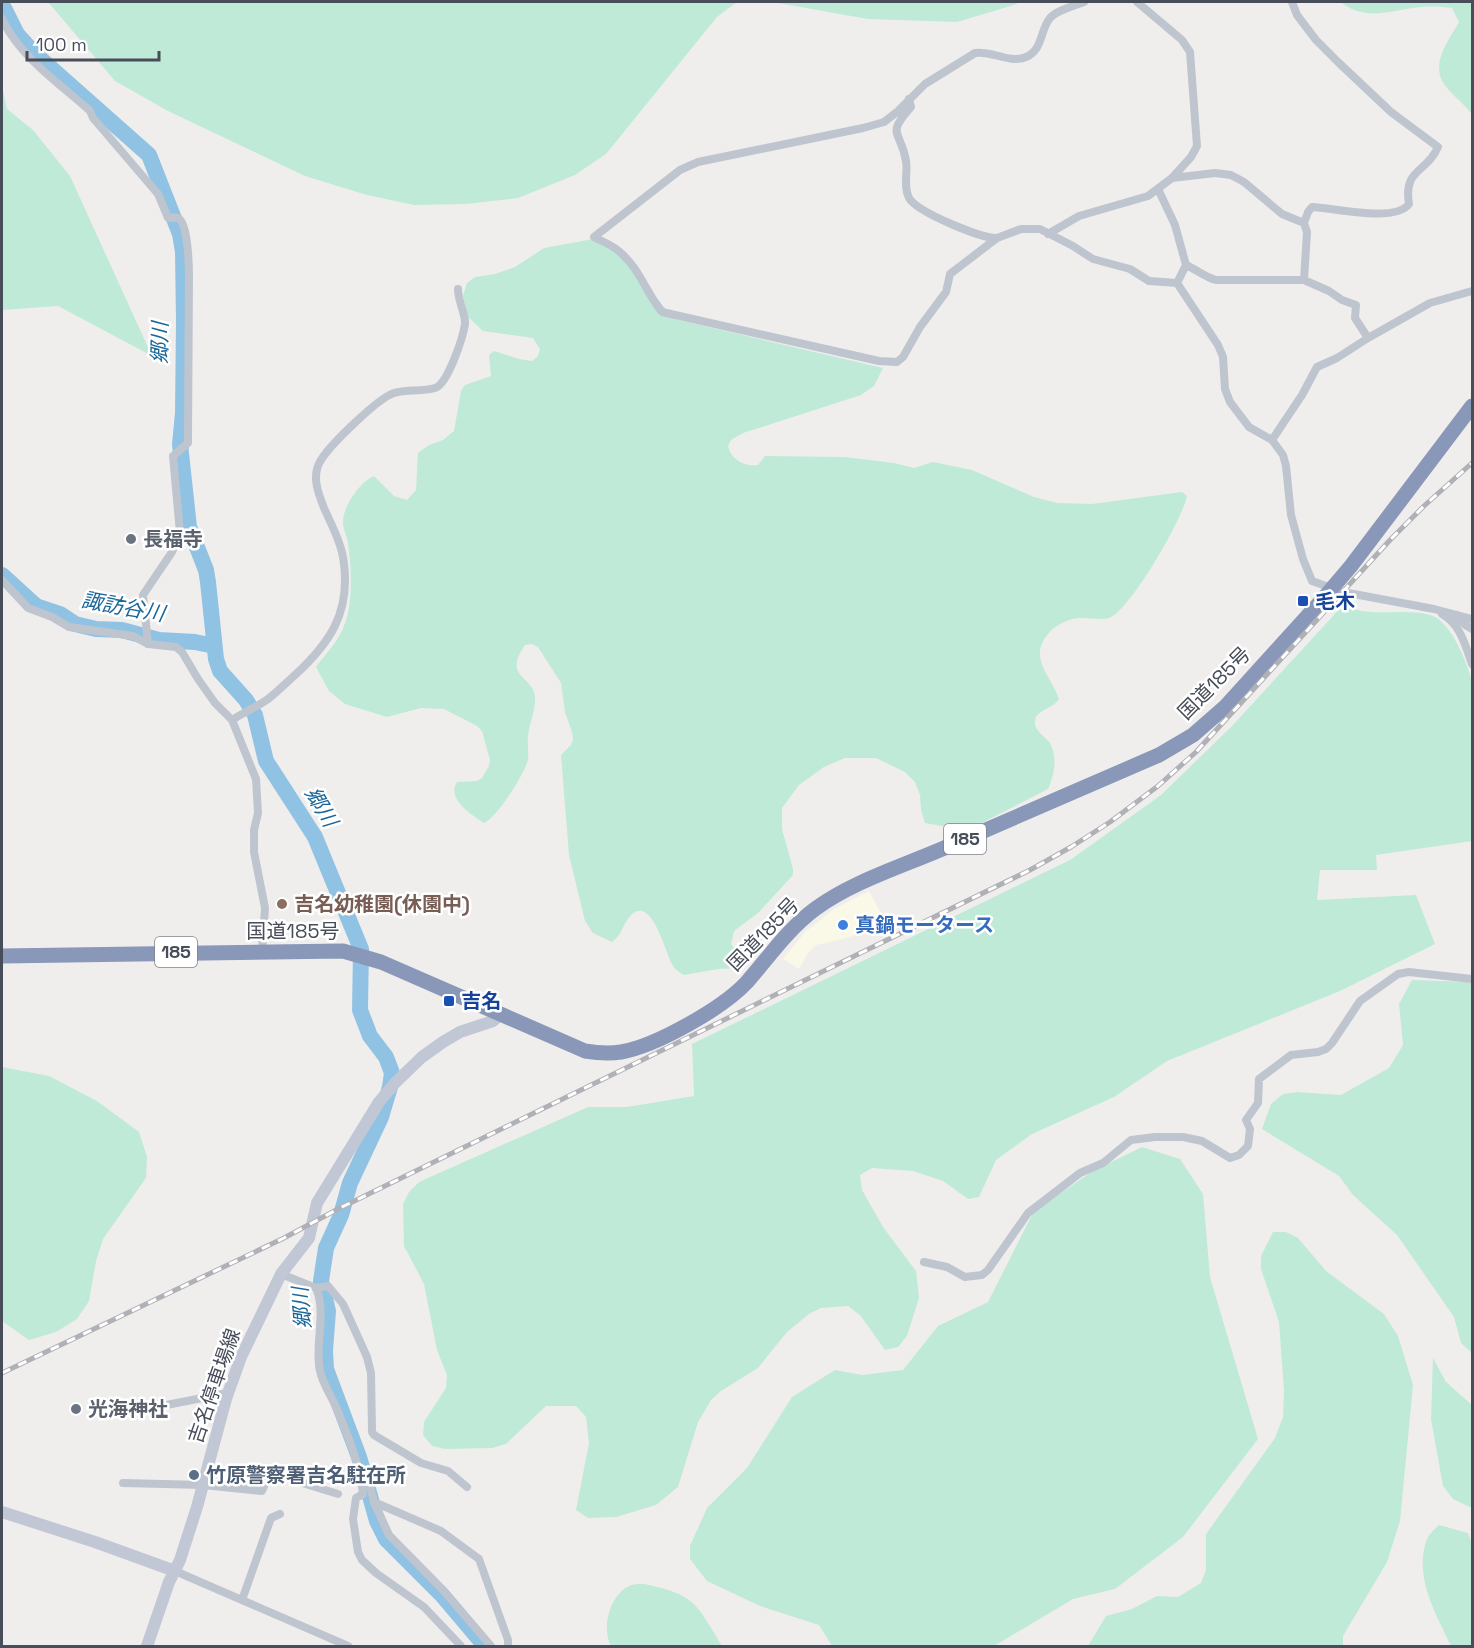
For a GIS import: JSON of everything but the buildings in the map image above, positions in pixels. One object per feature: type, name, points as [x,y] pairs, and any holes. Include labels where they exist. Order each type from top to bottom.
[{"type":"highway","name":"国道185号","points":[[2,956],[327,950],[351,952],[368,957],[572,1046],[594,1052],[631,1050],[672,1033],[734,994],[795,926],[828,900],[1177,746],[1226,707],[1351,567],[1473,406]]},
{"type":"main road","name":"吉名停車場線","points":[[147,1647],[169,1582],[175,1571],[203,1485],[228,1393],[249,1338],[281,1274],[309,1238],[317,1203],[391,1087],[422,1057],[443,1042],[460,1032],[493,1021],[500,1015]]},
{"type":"main road","points":[[2,1512],[175,1571]]},
{"type":"street","points":[[1084,2],[1052,15],[1040,44],[1025,58],[1015,59],[983,51],[975,53],[925,84],[884,122],[863,129],[698,162],[680,170],[594,237],[621,252],[635,269],[654,303],[662,312],[879,362],[897,362],[903,357],[920,327],[946,292],[950,274],[997,238],[1021,229],[1040,229],[1073,246],[1093,260],[1130,269],[1149,281],[1177,283]]},
{"type":"street","points":[[1048,234],[1079,216],[1148,196],[1172,178],[1191,157],[1197,146],[1190,52],[1182,40],[1137,2]]},
{"type":"street","points":[[1292,2],[1297,15],[1316,40],[1338,62],[1391,112],[1438,147],[1434,156],[1410,180],[1407,190],[1409,204],[1402,211],[1370,213],[1312,207],[1304,223],[1307,232],[1304,280]]},
{"type":"street","points":[[2,19],[25,52],[90,111],[93,118],[158,194],[168,218],[175,218],[183,222],[189,254],[188,443],[173,456],[180,533],[172,552],[143,595],[147,639]]},
{"type":"street","points":[[909,99],[911,107],[898,122],[895,131],[906,160],[906,190],[910,199],[918,207],[971,232],[987,238],[997,238]]},
{"type":"street","points":[[1172,178],[1215,173],[1231,175],[1244,182],[1282,214],[1304,223]]},
{"type":"street","points":[[1158,189],[1175,225],[1186,265],[1177,283]]},
{"type":"street","points":[[1186,265],[1198,270],[1207,278],[1216,280],[1304,280],[1356,305],[1355,318],[1368,338]]},
{"type":"street","points":[[1177,283],[1218,345],[1223,357],[1225,389],[1230,402],[1249,427],[1272,440],[1283,455],[1291,515],[1303,559],[1312,581],[1331,589],[1473,619]]},
{"type":"street","points":[[232,720],[268,699],[311,660],[332,633],[341,612],[344,563],[339,542],[317,489],[316,474],[319,463],[329,447],[381,401],[394,393],[437,388],[444,381],[460,342],[465,322],[458,300],[458,289]]},
{"type":"street","points":[[1272,440],[1302,395],[1317,367],[1337,358],[1431,303],[1473,291]]},
{"type":"street","points":[[2,580],[28,608],[52,617],[69,627],[133,636],[176,647],[182,652],[215,703],[232,720],[256,779],[258,813],[254,830],[254,852],[266,908],[262,951]]},
{"type":"street","points":[[1434,609],[1450,618],[1460,631],[1473,664]]},
{"type":"street","points":[[1457,615],[1464,624],[1473,628]]},
{"type":"street","points":[[924,1262],[947,1267],[965,1277],[982,1275],[988,1270],[1028,1213],[1080,1173],[1103,1163],[1131,1140],[1184,1137],[1202,1141],[1230,1158],[1239,1155],[1248,1146],[1250,1129],[1246,1120],[1258,1103],[1259,1079],[1291,1055],[1326,1049],[1360,1001],[1398,974],[1409,972],[1473,979]]},
{"type":"street","points":[[281,1274],[320,1287],[328,1286],[343,1304],[367,1357],[371,1373],[372,1432],[374,1435],[421,1463],[448,1471],[467,1487]]},
{"type":"street","points":[[320,1287],[318,1359],[320,1373],[389,1535],[443,1590],[491,1647]]},
{"type":"street","points":[[120,1414],[228,1393]]},
{"type":"street","points":[[361,1471],[363,1494],[356,1498],[353,1519],[358,1552],[362,1560],[430,1613],[461,1647]]},
{"type":"street","points":[[123,1483],[203,1485],[262,1491],[270,1473],[338,1494]]},
{"type":"street","points":[[374,1502],[441,1530],[479,1559],[508,1640],[508,1647]]},
{"type":"street","points":[[242,1600],[271,1518],[280,1514]]},
{"type":"street","points":[[175,1571],[242,1600],[329,1643],[348,1647]]},
{"type":"shaded area","name":"真鍋モータース","points":[[869,891],[884,919],[850,937],[816,945],[808,953],[799,969],[783,959],[805,932],[834,909]]},
{"type":"green space","points":[[48,2],[737,2],[717,17],[606,154],[575,175],[518,198],[466,204],[414,205],[367,195],[305,176],[168,111],[115,81]]},
{"type":"green space","points":[[772,2],[1020,2],[957,22],[868,19]]},
{"type":"green space","points":[[1340,2],[1472,2],[1472,112],[1449,90],[1440,76],[1442,52],[1459,22],[1452,8],[1427,7],[1371,13],[1361,12]]},
{"type":"green space","points":[[2,86],[7,109],[33,130],[70,176],[152,356],[58,306],[2,310]]},
{"type":"green space","points":[[593,239],[623,257],[674,319],[883,368],[874,386],[861,395],[743,433],[731,440],[728,446],[732,455],[744,464],[758,465],[765,456],[845,457],[914,468],[933,462],[972,470],[1034,497],[1057,503],[1092,504],[1182,492],[1187,496],[1176,523],[1154,563],[1118,612],[1105,619],[1077,618],[1059,624],[1043,642],[1040,658],[1059,699],[1039,714],[1035,720],[1036,727],[1050,743],[1054,755],[1053,773],[1048,789],[970,829],[963,830],[925,823],[915,782],[905,772],[876,758],[845,758],[824,767],[799,785],[782,808],[782,829],[793,875],[758,913],[734,931],[731,944],[741,955],[741,968],[682,974],[673,966],[654,922],[642,911],[631,915],[612,942],[593,933],[585,921],[569,855],[561,755],[571,745],[572,732],[565,712],[561,683],[538,647],[532,644],[525,645],[517,664],[518,670],[533,690],[535,697],[528,737],[528,760],[510,794],[496,813],[484,823],[462,806],[455,794],[457,782],[477,781],[482,778],[489,766],[490,760],[482,731],[477,726],[444,709],[421,708],[387,717],[345,704],[329,691],[316,667],[341,633],[347,618],[351,592],[350,567],[343,520],[346,508],[354,494],[374,476],[394,496],[407,500],[416,490],[418,453],[429,445],[443,440],[454,431],[461,391],[465,385],[491,376],[489,355],[494,351],[532,361],[538,356],[540,349],[533,338],[483,331],[468,317],[463,296],[467,283],[475,277],[495,274],[515,267],[544,248]]},
{"type":"green space","points":[[1344,604],[1364,611],[1422,613],[1440,620],[1452,635],[1472,681],[1472,841],[1376,855],[1377,870],[1320,870],[1317,900],[1416,895],[1435,944],[1340,991],[1167,1061],[1114,1097],[1032,1134],[996,1160],[979,1197],[968,1199],[943,1181],[913,1171],[872,1168],[860,1175],[862,1190],[883,1227],[916,1271],[919,1298],[907,1336],[898,1347],[885,1350],[860,1315],[848,1306],[821,1308],[809,1314],[787,1332],[758,1368],[721,1391],[711,1400],[698,1422],[678,1487],[656,1505],[616,1517],[588,1518],[576,1510],[589,1443],[586,1417],[576,1406],[546,1406],[506,1444],[492,1448],[445,1449],[432,1446],[423,1435],[424,1422],[446,1388],[447,1375],[437,1350],[424,1284],[404,1246],[403,1204],[409,1192],[419,1182],[588,1107],[627,1107],[694,1096],[692,1044],[1070,860],[1161,795],[1232,726]]},
{"type":"green space","points":[[1412,980],[1472,982],[1472,1353],[1461,1343],[1454,1317],[1397,1235],[1353,1195],[1339,1176],[1262,1129],[1271,1104],[1283,1094],[1297,1092],[1341,1095],[1389,1068],[1403,1045],[1399,1004]]},
{"type":"green space","points":[[2,1067],[49,1076],[97,1101],[139,1132],[147,1157],[146,1178],[103,1239],[96,1261],[89,1301],[77,1319],[56,1332],[29,1340],[2,1321]]},
{"type":"green space","points":[[1142,1147],[1180,1159],[1203,1194],[1210,1277],[1258,1439],[1183,1537],[1115,1589],[1073,1599],[994,1646],[832,1646],[819,1625],[760,1606],[707,1581],[690,1559],[690,1546],[707,1508],[747,1468],[792,1397],[835,1370],[862,1375],[903,1370],[938,1326],[988,1302],[1034,1211],[1093,1171]]},
{"type":"green space","points":[[1273,1232],[1286,1232],[1298,1238],[1326,1271],[1384,1314],[1398,1336],[1413,1385],[1400,1521],[1387,1562],[1343,1636],[1343,1646],[1088,1646],[1106,1616],[1132,1609],[1157,1596],[1178,1597],[1201,1583],[1206,1570],[1206,1534],[1275,1438],[1283,1417],[1284,1391],[1279,1322],[1261,1269],[1261,1256]]},
{"type":"green space","points":[[1433,1358],[1446,1382],[1472,1405],[1472,1508],[1453,1499],[1443,1486],[1431,1419]]},
{"type":"green space","points":[[1439,1525],[1468,1533],[1472,1544],[1472,1646],[1451,1646],[1433,1608],[1424,1581],[1423,1553],[1428,1537]]},
{"type":"green space","points":[[634,1584],[644,1584],[674,1592],[693,1603],[700,1610],[722,1646],[611,1646],[608,1639],[607,1621],[612,1604],[622,1590]]},
{"type":"waterway","name":"郷川","points":[[2,4],[17,34],[35,54],[149,155],[180,234],[183,252],[184,321],[183,413],[180,444],[189,527],[206,570],[216,659],[220,671],[246,700],[255,715],[266,761],[315,837],[361,949],[360,1010],[370,1036],[386,1057],[392,1073],[381,1117],[350,1183],[341,1215],[326,1248],[321,1281],[328,1311],[326,1369],[359,1457],[377,1521],[386,1539],[442,1595],[485,1646]]},
{"type":"waterway","name":"諏訪谷川","points":[[2,575],[36,606],[60,614],[75,624],[96,629],[122,630],[159,640],[195,642],[214,646]]},
{"type":"railway","points":[[2,1373],[284,1238],[338,1209],[1030,870],[1071,847],[1110,822],[1158,786],[1196,752],[1391,539],[1472,463]]},
{"type":"place","name":"長福寺","points":[[131,539]]},
{"type":"place","name":"毛木","points":[[1303,601]]},
{"type":"place","name":"吉名幼稚園(休園中)","points":[[282,904]]},
{"type":"place","name":"真鍋モータース","points":[[843,925]]},
{"type":"place","name":"吉名","points":[[449,1001]]},
{"type":"place","name":"光海神社","points":[[76,1409]]},
{"type":"place","name":"竹原警察署吉名駐在所","points":[[194,1475]]}]
